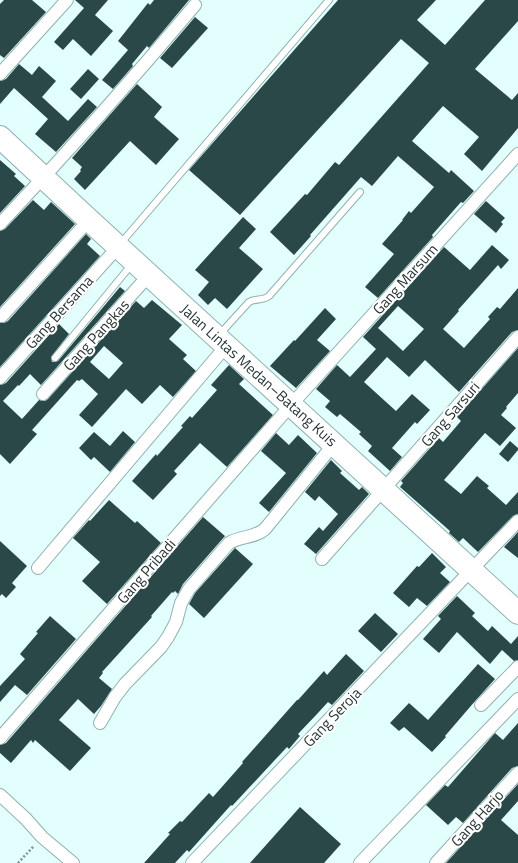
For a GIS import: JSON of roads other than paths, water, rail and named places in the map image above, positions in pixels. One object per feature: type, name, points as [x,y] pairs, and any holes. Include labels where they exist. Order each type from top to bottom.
[{"type":"highway","name":"Jalan Lintas Medan–Batang Kuis","points":[[0,137],[518,613]]},
{"type":"street","points":[[0,74],[67,0]]},
{"type":"street","points":[[0,224],[150,59],[195,5]]},
{"type":"street","name":"Gang Marsum","points":[[291,405],[518,154]]},
{"type":"street","points":[[2,316],[89,220]]},
{"type":"street","name":"Gang Bersama","points":[[0,378],[118,247]]},
{"type":"street","name":"Gang Pangkas","points":[[43,394],[142,268]]},
{"type":"street","name":"Gang Sarsuri","points":[[322,559],[518,337]]},
{"type":"street","points":[[38,568],[222,341]]},
{"type":"street","name":"Gang Pribadi","points":[[0,738],[291,405]]},
{"type":"street","points":[[100,723],[115,697],[125,684],[161,647],[168,637],[176,622],[181,603],[189,589],[230,543],[234,540],[260,533],[265,529],[334,444]]},
{"type":"street","name":"Gang Seroja","points":[[192,863],[472,571],[518,521]]},
{"type":"street","points":[[482,705],[518,666]]},
{"type":"street","points":[[360,863],[518,699]]},
{"type":"street","name":"Gang Harjo","points":[[436,863],[518,773]]},
{"type":"street","points":[[0,795],[26,819],[42,837],[73,863]]},
{"type":"lane","points":[[118,247],[329,0]]},
{"type":"lane","points":[[222,341],[245,305],[253,300],[263,300],[269,296],[360,192]]},
{"type":"lane","points":[[55,358],[142,268]]}]
